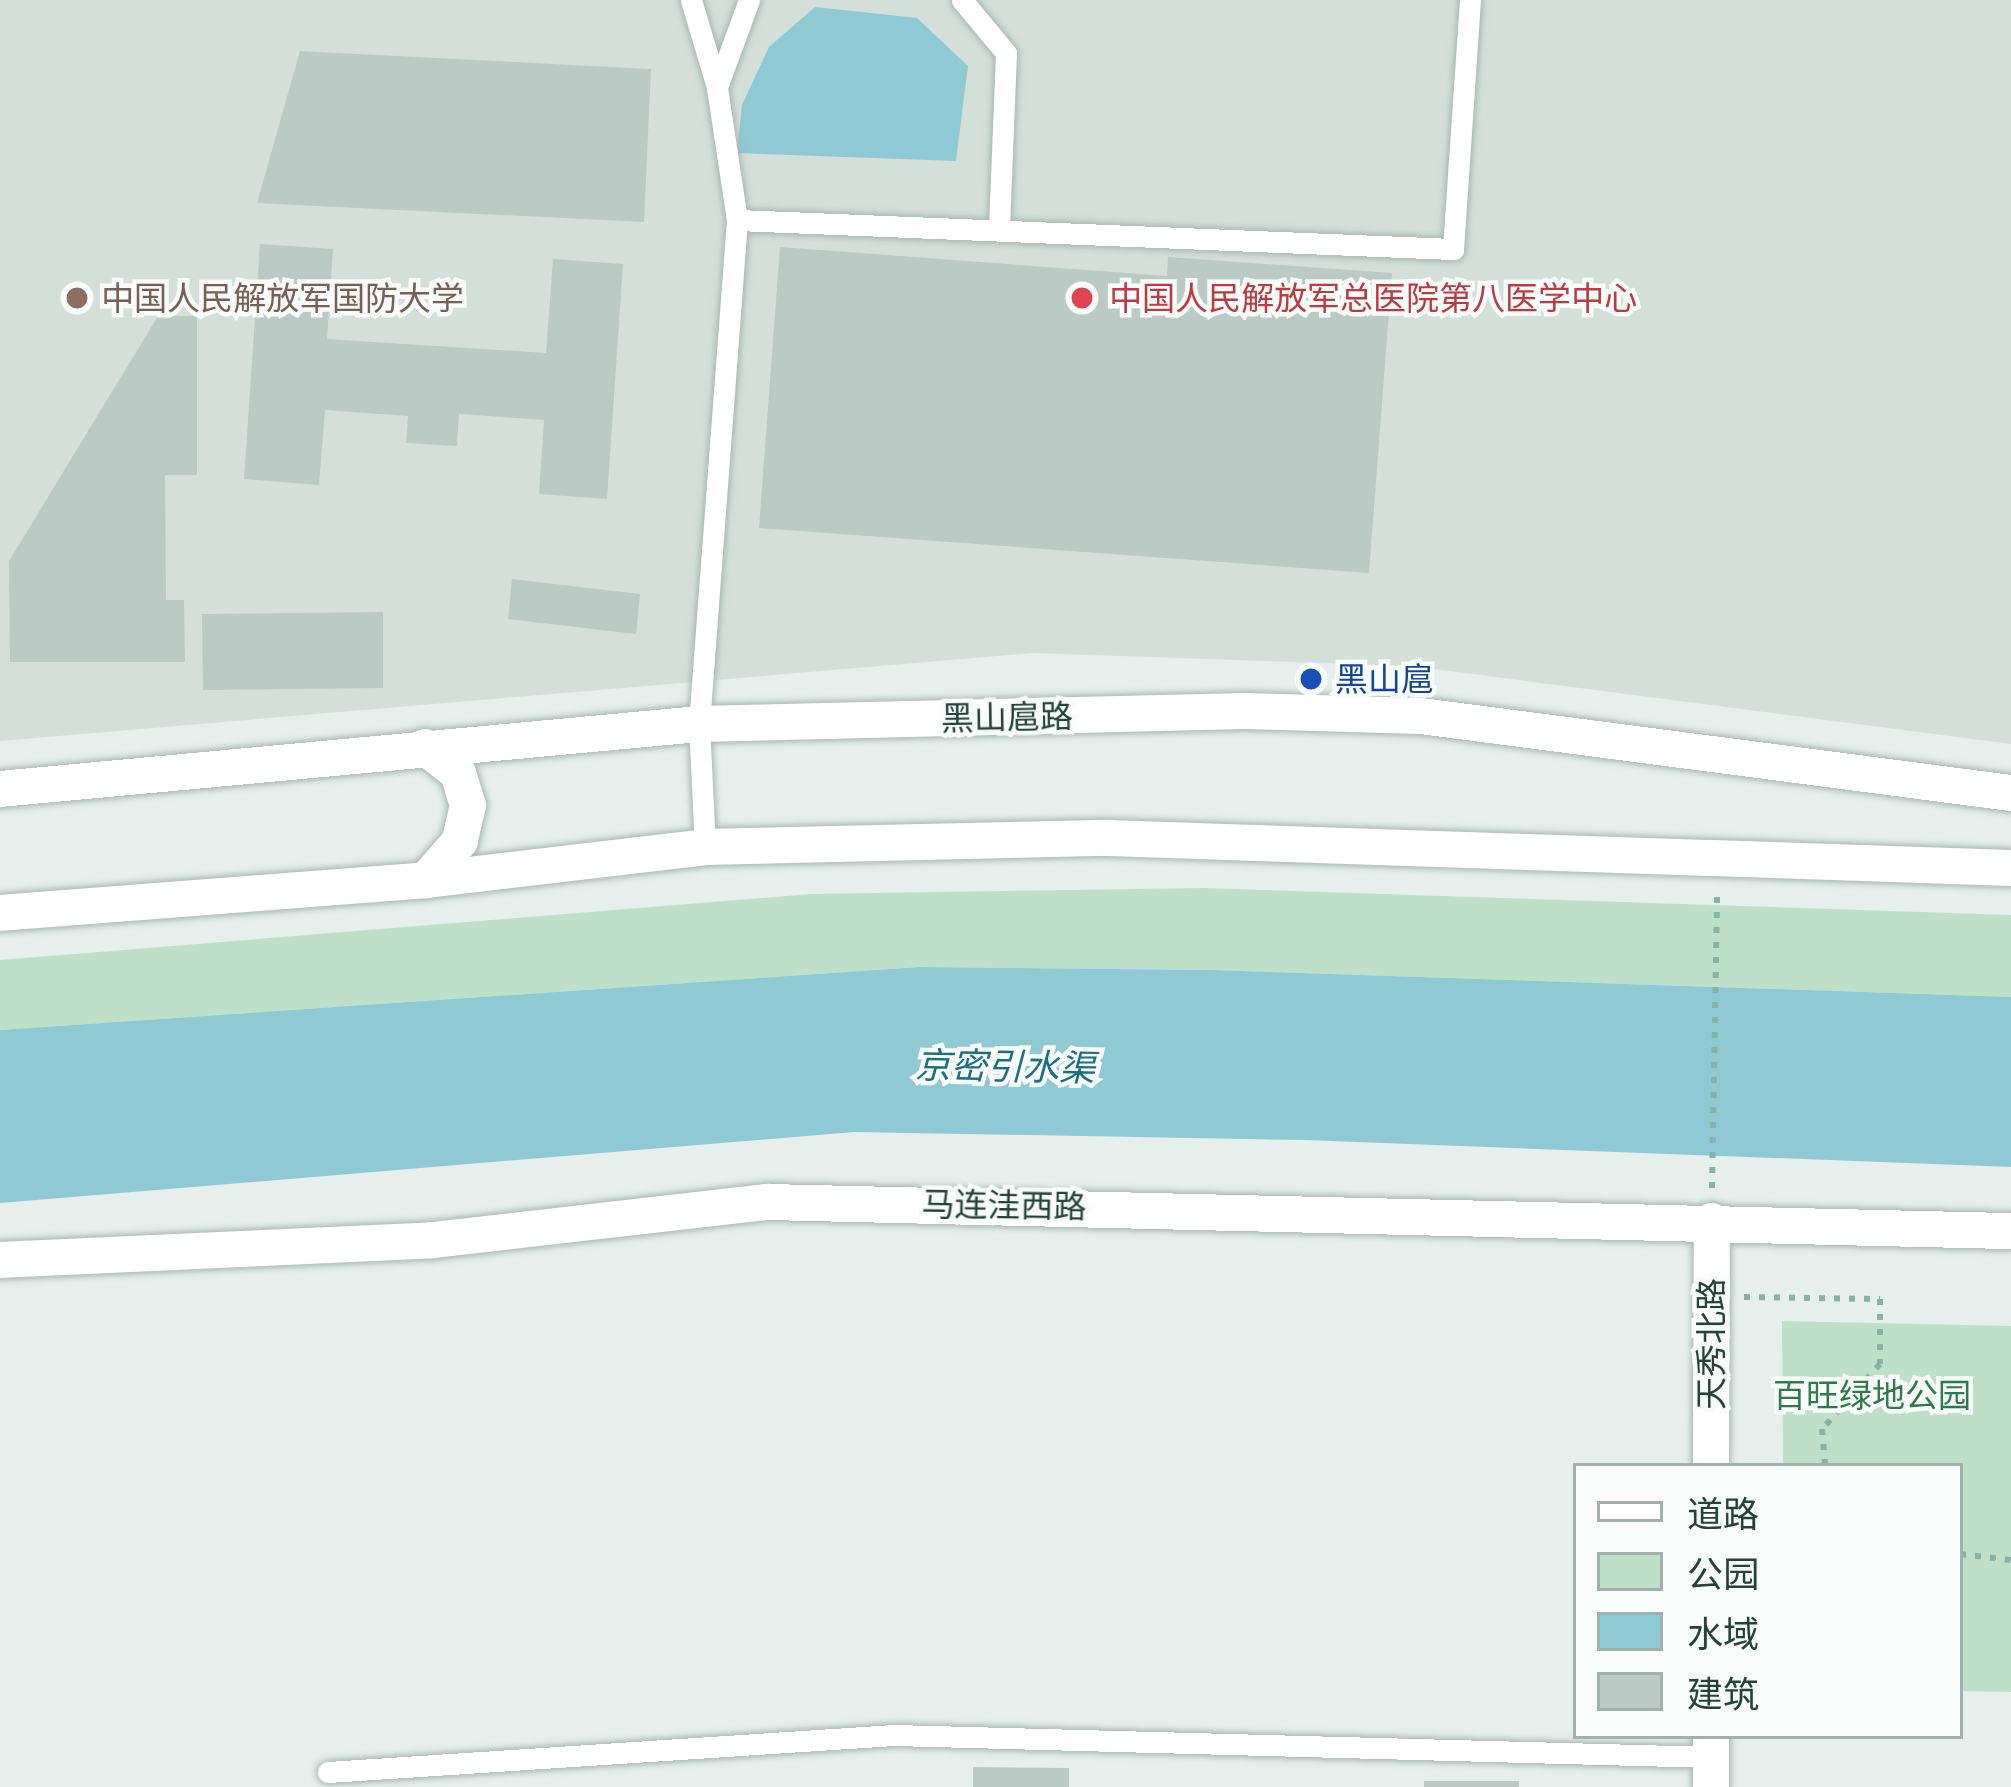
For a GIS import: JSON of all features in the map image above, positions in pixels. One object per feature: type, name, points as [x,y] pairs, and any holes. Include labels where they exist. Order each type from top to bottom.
[{"type":"main road","name":"黑山扈路","points":[[0,789],[699,724],[1246,711],[1421,716],[2011,793]]},
{"type":"main road","points":[[425,747],[458,773],[468,805],[460,841],[426,880]]},
{"type":"main road","points":[[0,913],[426,880],[705,847],[1108,838],[2011,868]]},
{"type":"main road","name":"马连洼西路","points":[[0,1260],[265,1243],[433,1240],[767,1202],[2011,1231]]},
{"type":"main road","name":"天秀北路","points":[[1711,1463],[1712,1222]]},
{"type":"lane","points":[[691,0],[717,87],[736,220],[699,724],[705,847]]},
{"type":"lane","points":[[717,87],[748,0]]},
{"type":"lane","points":[[962,0],[1006,53],[999,230]]},
{"type":"lane","points":[[736,220],[1454,249],[1470,0]]},
{"type":"lane","points":[[328,1772],[894,1735],[1711,1760]]},
{"type":"path","points":[[1712,1222],[1718,861]]},
{"type":"path","points":[[1712,1297],[1880,1298],[1880,1364],[1822,1429],[1826,1463]]},
{"type":"path","points":[[1963,1554],[2011,1560]]},
{"type":"shaded area","name":"中国人民解放军总医院第八医学中心","points":[[0,0],[2011,0],[2011,744],[1411,666],[1033,653],[0,741]]},
{"type":"green space","points":[[1204,888],[2011,915],[2011,997],[1213,970],[919,967],[0,1030],[0,960],[811,894]]},
{"type":"green space","name":"百旺绿地公园","points":[[1782,1321],[2011,1326],[2011,1692],[1963,1691],[1963,1463],[1783,1463]]},
{"type":"water","points":[[815,7],[917,18],[968,66],[956,161],[737,153],[742,105],[769,47]]},
{"type":"water","name":"京密引水渠","points":[[919,967],[1213,970],[2011,997],[2011,1167],[1305,1140],[854,1132],[0,1203],[0,1030]]},
{"type":"building","points":[[300,51],[651,69],[644,222],[257,203]]},
{"type":"building","points":[[260,244],[333,249],[327,339],[546,353],[553,259],[623,264],[607,499],[539,494],[544,420],[459,414],[457,446],[406,443],[408,416],[325,410],[319,485],[244,479]]},
{"type":"building","points":[[780,247],[1167,276],[1168,257],[1392,273],[1369,573],[759,528]]},
{"type":"building","points":[[158,316],[197,316],[197,475],[165,475],[166,600],[184,600],[185,662],[10,662],[9,561]]},
{"type":"building","points":[[512,579],[640,594],[636,634],[508,619]]},
{"type":"building","points":[[383,612],[383,688],[203,690],[202,614]]},
{"type":"building","points":[[973,1767],[1069,1768],[1069,1787],[973,1787]]},
{"type":"building","points":[[1424,1781],[1519,1781],[1519,1787],[1424,1787]]},
{"type":"place","name":"中国人民解放军国防大学","points":[[77,298]]},
{"type":"place","name":"中国人民解放军总医院第八医学中心","points":[[1082,298]]},
{"type":"place","name":"黑山扈","points":[[1311,679]]}]
